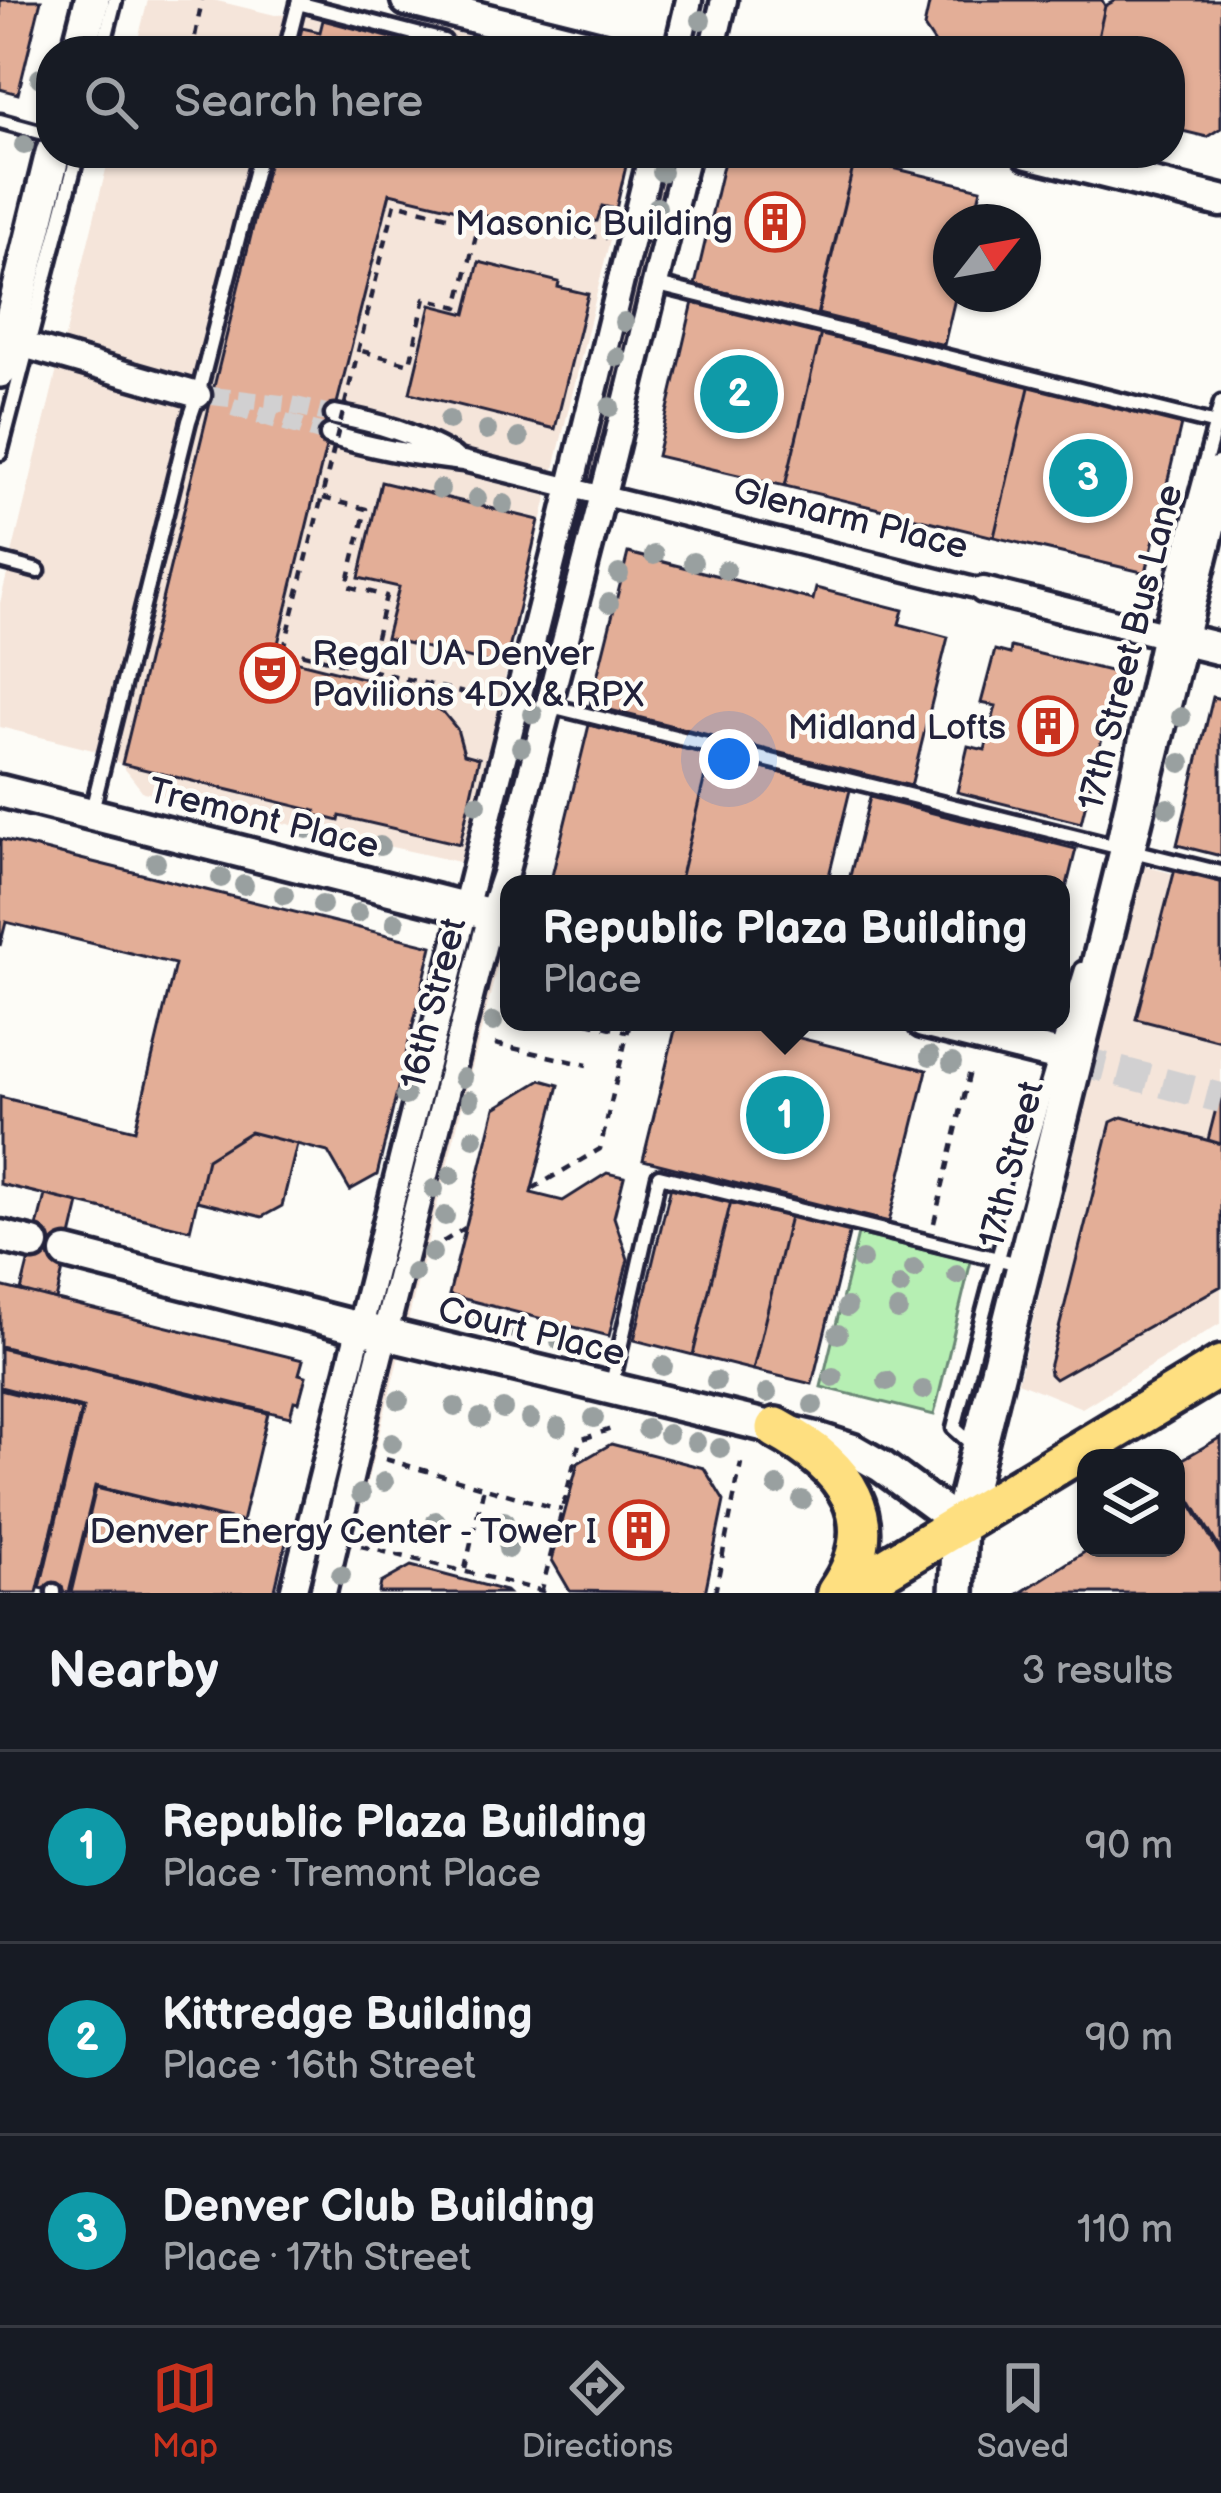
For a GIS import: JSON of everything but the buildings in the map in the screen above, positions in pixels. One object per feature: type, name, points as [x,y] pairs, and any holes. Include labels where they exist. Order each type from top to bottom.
[{"type":"main road","points":[[83,36],[92,0]]},
{"type":"main road","points":[[9,348],[50,168]]},
{"type":"main road","name":"17th Street","points":[[957,1593],[960,1523],[979,1450],[1010,1262],[1169,636],[1221,473]]},
{"type":"main road","points":[[841,1593],[1221,1366]]},
{"type":"main road","points":[[776,1428],[818,1455],[841,1479],[857,1507],[860,1526],[855,1559],[841,1593]]},
{"type":"street","points":[[407,0],[513,20],[564,36]]},
{"type":"street","points":[[680,36],[689,0]]},
{"type":"street","points":[[716,36],[724,0]]},
{"type":"street","name":"16th Street","points":[[292,1593],[372,1331],[488,914],[571,488],[648,168]]},
{"type":"street","name":"16th Street","points":[[505,875],[683,168]]},
{"type":"street","points":[[1090,168],[1221,200]]},
{"type":"street","points":[[9,348],[207,397]]},
{"type":"street","name":"Glenarm Place","points":[[335,415],[419,436],[463,461]]},
{"type":"street","name":"Glenarm Place","points":[[330,435],[415,456],[463,461],[1221,649]]},
{"type":"street","name":"Tremont Place","points":[[0,790],[488,914]]},
{"type":"street","name":"16th Street","points":[[488,914],[500,886]]},
{"type":"street","points":[[958,1031],[1065,1058]]},
{"type":"street","name":"Court Place","points":[[67,1253],[854,1450],[960,1523]]},
{"type":"street","name":"16th Street","points":[[323,1593],[372,1331]]},
{"type":"lane","points":[[107,36],[115,0]]},
{"type":"lane","points":[[290,36],[299,2],[425,36]]},
{"type":"lane","points":[[0,121],[36,130]]},
{"type":"lane","points":[[0,453],[9,348],[73,168]]},
{"type":"lane","points":[[91,814],[189,421],[207,397],[257,168]]},
{"type":"lane","points":[[654,284],[1218,425]]},
{"type":"lane","name":"17th Street Bus Lane","points":[[1169,636],[1221,403]]},
{"type":"lane","points":[[0,561],[38,571]]},
{"type":"lane","points":[[548,705],[1116,854],[1221,873]]},
{"type":"lane","points":[[1065,1058],[1102,890]]},
{"type":"lane","points":[[611,1389],[659,1176],[1010,1262]]},
{"type":"path","points":[[195,36],[202,0]]},
{"type":"path","points":[[322,498],[366,509],[347,586],[386,596],[368,670],[284,650],[358,350],[395,203],[479,224],[458,307],[425,298],[410,364],[358,350]]},
{"type":"path","points":[[481,225],[594,237]]},
{"type":"path","points":[[370,670],[499,704]]},
{"type":"path","points":[[532,1189],[600,1149],[627,1032],[623,1031]]},
{"type":"path","points":[[495,1045],[587,1065]]},
{"type":"path","points":[[929,1242],[970,1071]]},
{"type":"path","points":[[443,1242],[465,1228]]},
{"type":"path","points":[[541,1592],[580,1440],[611,1429]]},
{"type":"path","points":[[385,1459],[562,1510]]},
{"type":"path","points":[[716,1593],[741,1463]]},
{"type":"path","points":[[465,1572],[484,1487]]},
{"type":"path","points":[[361,1546],[550,1593]]},
{"type":"shaded area","points":[[148,0],[213,0],[275,15],[320,13],[327,0],[469,36],[139,36]]},
{"type":"shaded area","points":[[106,168],[627,168],[515,629],[485,777],[636,168],[699,168],[520,875],[500,875],[500,957],[339,1593],[283,1593],[464,863],[143,792],[121,764],[93,750],[0,727],[0,603]]},
{"type":"shaded area","points":[[1144,866],[1221,886],[1221,1323],[1082,1408],[1018,1382]]},
{"type":"green space","points":[[858,1234],[971,1261],[934,1415],[821,1387]]},
{"type":"tunnel","points":[[212,396],[335,415]]},
{"type":"tunnel","points":[[233,407],[330,435]]},
{"type":"tunnel","points":[[1076,1060],[1221,1098]]},
{"type":"place","name":"Masonic Building","points":[[775,222]]},
{"type":"place","name":"Kittredge Building","points":[[739,394]]},
{"type":"place","name":"Denver Club Building","points":[[1088,478]]},
{"type":"place","name":"Regal UA Denver Pavilions 4DX & RPX","points":[[270,673]]},
{"type":"place","name":"Midland Lofts","points":[[1048,726]]},
{"type":"place","name":"Republic Plaza Building","points":[[785,1115]]},
{"type":"place","name":"Denver Energy Center - Tower I","points":[[639,1530]]}]
